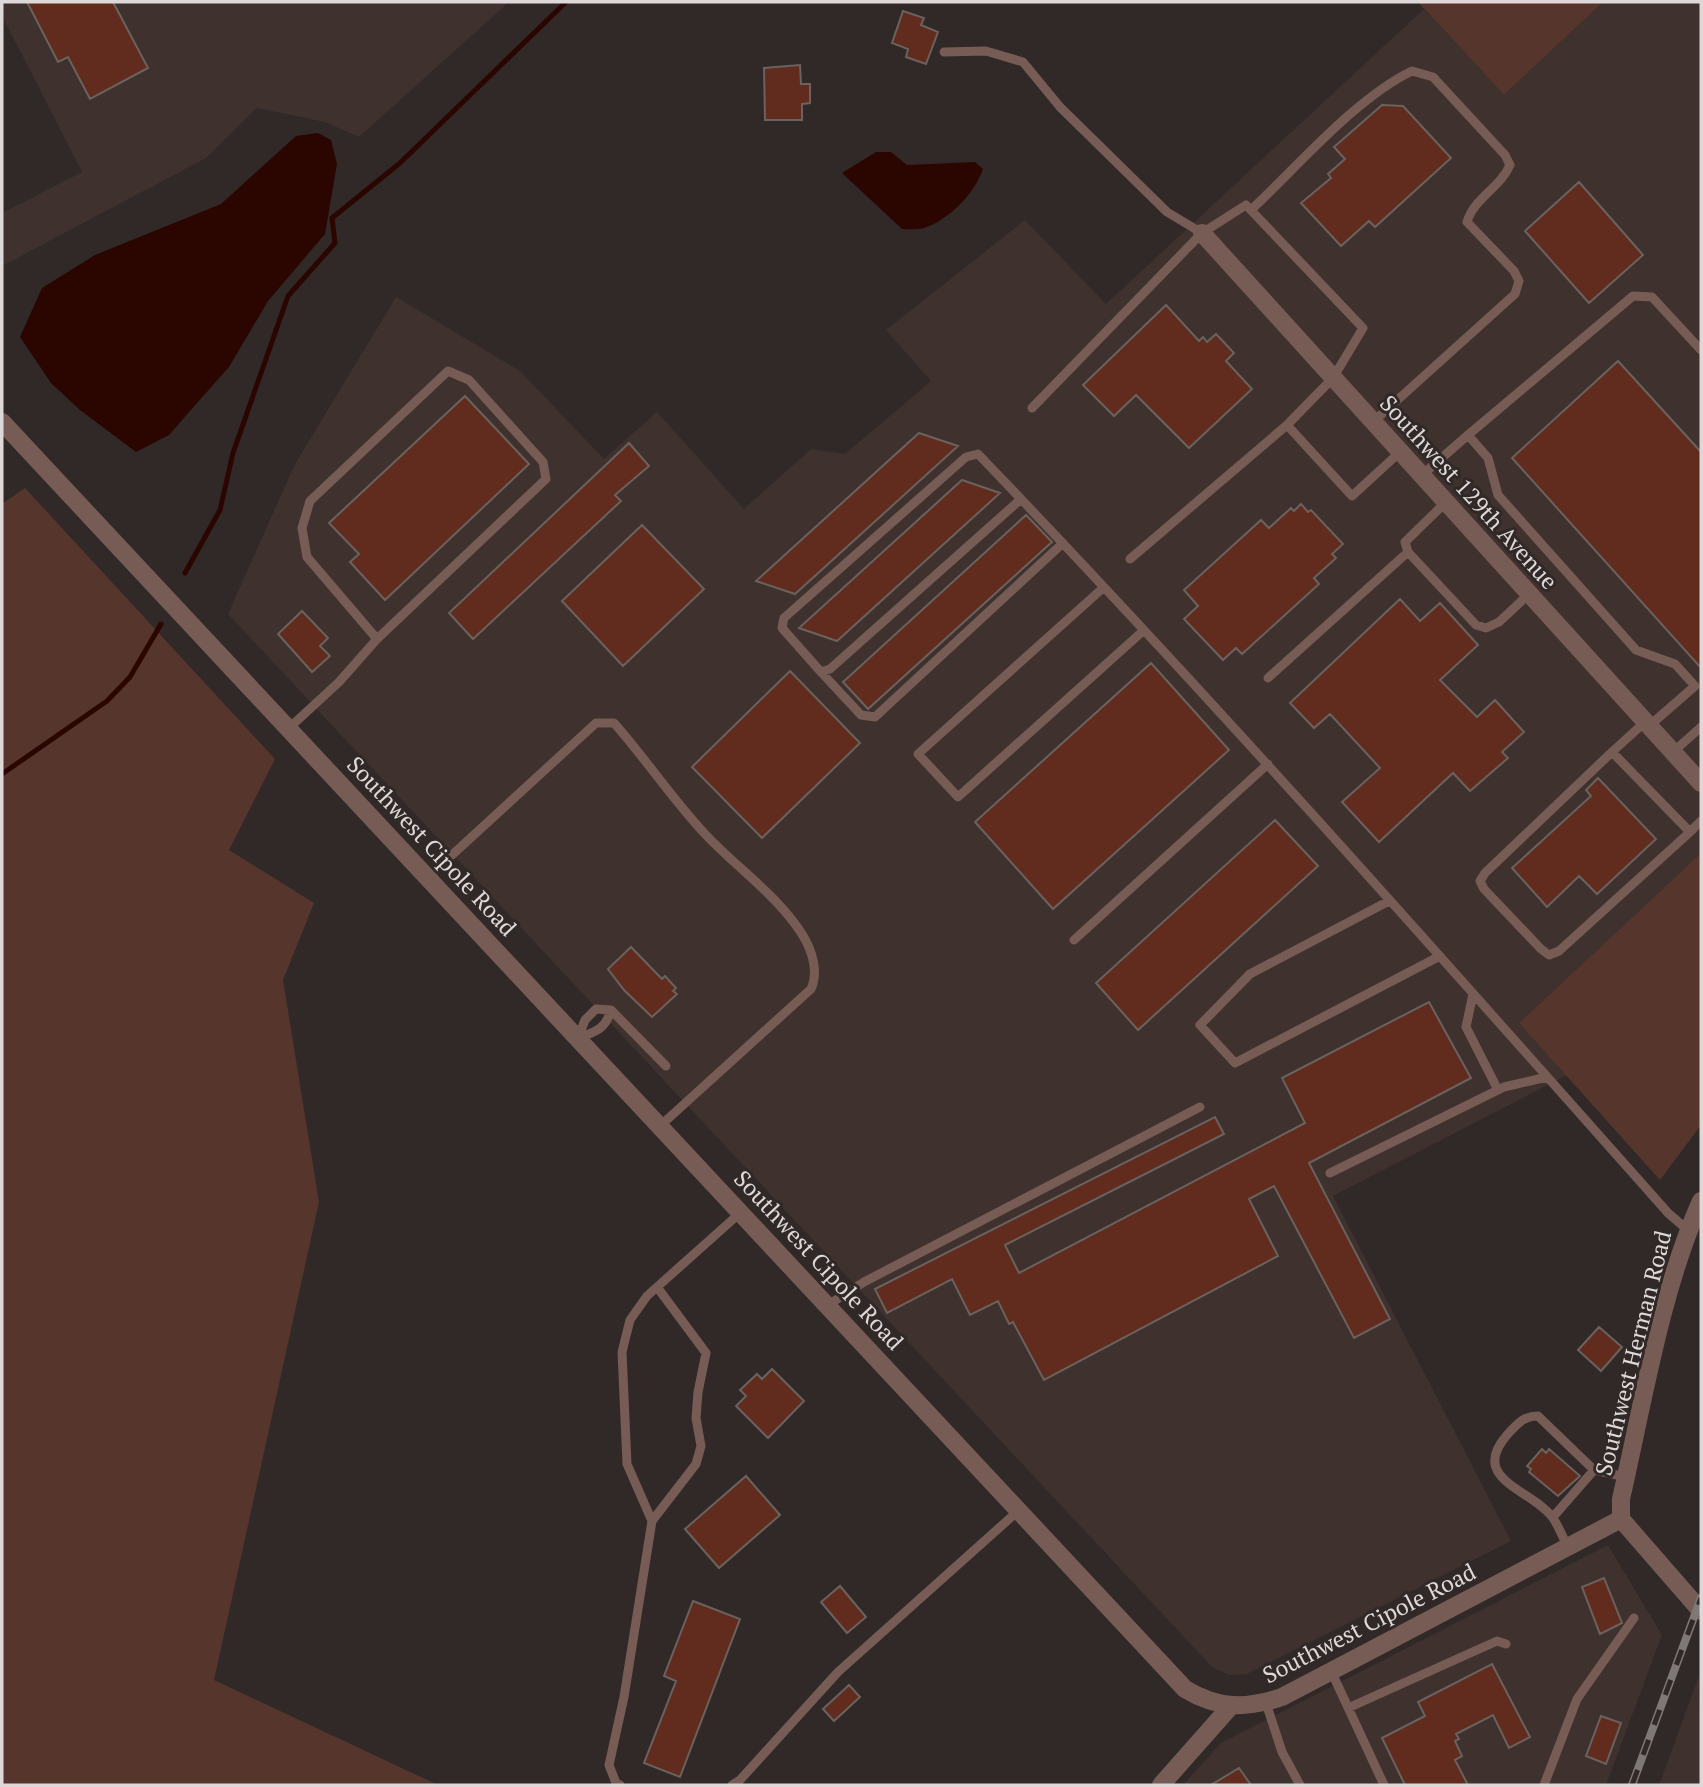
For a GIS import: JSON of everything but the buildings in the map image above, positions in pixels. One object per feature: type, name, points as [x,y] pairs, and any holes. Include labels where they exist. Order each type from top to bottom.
[{"type":"street","name":"Southwest 129th Avenue","points":[[1202,233],[1701,783]]},
{"type":"street","name":"Southwest Cipole Road","points":[[2,422],[828,1305],[1173,1679],[1208,1702],[1230,1707],[1266,1703],[1332,1673],[1621,1519]]},
{"type":"street","name":"Southwest Herman Road","points":[[1621,1519],[1626,1477],[1653,1362],[1689,1231],[1701,1201]]},
{"type":"street","points":[[1621,1519],[1701,1611]]},
{"type":"street","points":[[1161,1785],[1230,1707]]},
{"type":"lane","points":[[944,52],[986,51],[1023,62],[1060,107],[1167,212],[1202,233]]},
{"type":"lane","points":[[1252,209],[1364,104],[1394,80],[1412,71],[1433,78],[1505,156],[1510,165],[1505,176],[1471,209],[1467,222],[1514,271],[1520,281],[1515,294],[1373,422]]},
{"type":"lane","points":[[1032,408],[1202,233],[1246,205],[1363,328],[1333,378],[1287,425],[1130,559]]},
{"type":"lane","points":[[1421,476],[1633,296],[1652,297],[1701,350]]},
{"type":"lane","points":[[288,729],[339,682],[377,639],[546,479],[543,461],[469,380],[448,371],[310,501],[304,519],[302,528],[307,557],[377,639]]},
{"type":"lane","points":[[1287,425],[1352,496],[1400,452]]},
{"type":"lane","points":[[1468,436],[1488,458],[1498,495],[1636,650],[1675,664],[1698,686],[1612,752],[1485,873],[1480,881],[1484,890],[1549,955],[1559,951],[1701,821]]},
{"type":"lane","points":[[1063,543],[875,717],[861,715],[782,628],[784,618],[966,457],[978,454],[1063,543],[1268,764],[1668,1213],[1689,1231]]},
{"type":"lane","points":[[821,672],[830,669],[1021,499]]},
{"type":"lane","points":[[1446,502],[1405,541],[1408,552],[1476,625],[1486,628],[1499,622],[1529,594]]},
{"type":"lane","points":[[1268,678],[1408,552]]},
{"type":"lane","points":[[1103,588],[918,754],[958,797],[1143,631]]},
{"type":"lane","points":[[428,877],[596,723],[614,723],[707,836],[780,905],[803,936],[813,960],[816,980],[811,989],[660,1126]]},
{"type":"lane","points":[[1673,752],[1701,727]]},
{"type":"lane","points":[[1612,752],[1690,832]]},
{"type":"lane","points":[[1073,940],[1268,764]]},
{"type":"lane","points":[[1389,901],[1250,974],[1200,1026],[1235,1063],[1440,957]]},
{"type":"lane","points":[[1473,994],[1466,1027],[1498,1090]]},
{"type":"lane","points":[[578,1038],[585,1020],[596,1009],[611,1010],[666,1066]]},
{"type":"lane","points":[[578,1038],[597,1032],[608,1022],[611,1010]]},
{"type":"lane","points":[[1330,1174],[1498,1090],[1547,1077]]},
{"type":"lane","points":[[828,1305],[864,1282],[1200,1107]]},
{"type":"lane","points":[[652,1521],[627,1464],[622,1352],[626,1329],[634,1311],[657,1287],[740,1213]]},
{"type":"lane","points":[[620,1785],[616,1783],[609,1765],[624,1697],[652,1521],[696,1464],[701,1446],[696,1418],[706,1353],[657,1287]]},
{"type":"lane","points":[[1568,1548],[1553,1517],[1502,1478],[1495,1466],[1494,1456],[1498,1446],[1520,1420],[1538,1416],[1594,1470],[1626,1477]]},
{"type":"lane","points":[[1553,1517],[1594,1470]]},
{"type":"lane","points":[[732,1785],[740,1780],[838,1672],[1018,1511]]},
{"type":"lane","points":[[1544,1785],[1577,1699],[1634,1618]]},
{"type":"lane","points":[[1348,1708],[1497,1640],[1506,1644]]},
{"type":"lane","points":[[1332,1673],[1384,1785]]},
{"type":"lane","points":[[1266,1703],[1282,1752],[1300,1785]]},
{"type":"shaded area","points":[[2,2],[509,2],[359,137],[325,122],[257,108],[206,158],[2,266],[2,213],[82,172],[2,16]]},
{"type":"shaded area","points":[[1418,2],[1603,2],[1504,95]]},
{"type":"shaded area","points":[[1603,2],[1701,2],[1701,853],[1519,1023],[1567,1075],[1333,1196],[1511,1541],[1247,1674],[1229,1675],[1212,1667],[228,614],[295,464],[396,297],[520,371],[604,459],[657,412],[744,509],[811,449],[845,454],[931,381],[886,330],[1025,220],[1106,304],[1424,9],[1504,95]]},
{"type":"shaded area","points":[[318,133],[331,140],[337,164],[325,234],[268,301],[229,367],[169,435],[136,452],[80,410],[51,383],[20,337],[42,288],[95,255],[221,204],[296,136]]},
{"type":"shaded area","points":[[876,152],[891,152],[907,165],[975,162],[983,169],[967,196],[943,219],[922,229],[902,229],[842,173]]},
{"type":"shaded area","points":[[25,488],[275,759],[229,850],[314,903],[283,980],[319,1202],[214,1680],[438,1785],[2,1785],[2,504]]},
{"type":"shaded area","points":[[1701,853],[1701,1125],[1660,1180],[1519,1023]]},
{"type":"shaded area","points":[[1608,1545],[1662,1635],[1606,1785],[1183,1785],[1221,1743]]},
{"type":"shaded area","points":[[1699,1676],[1701,1785],[1659,1785]]},
{"type":"waterway","points":[[185,573],[220,510],[233,453],[288,296],[335,243],[332,218],[400,163],[566,2]]},
{"type":"waterway","points":[[2,774],[107,701],[130,677],[161,624]]},
{"type":"railway","points":[[1632,1785],[1701,1598]]}]
